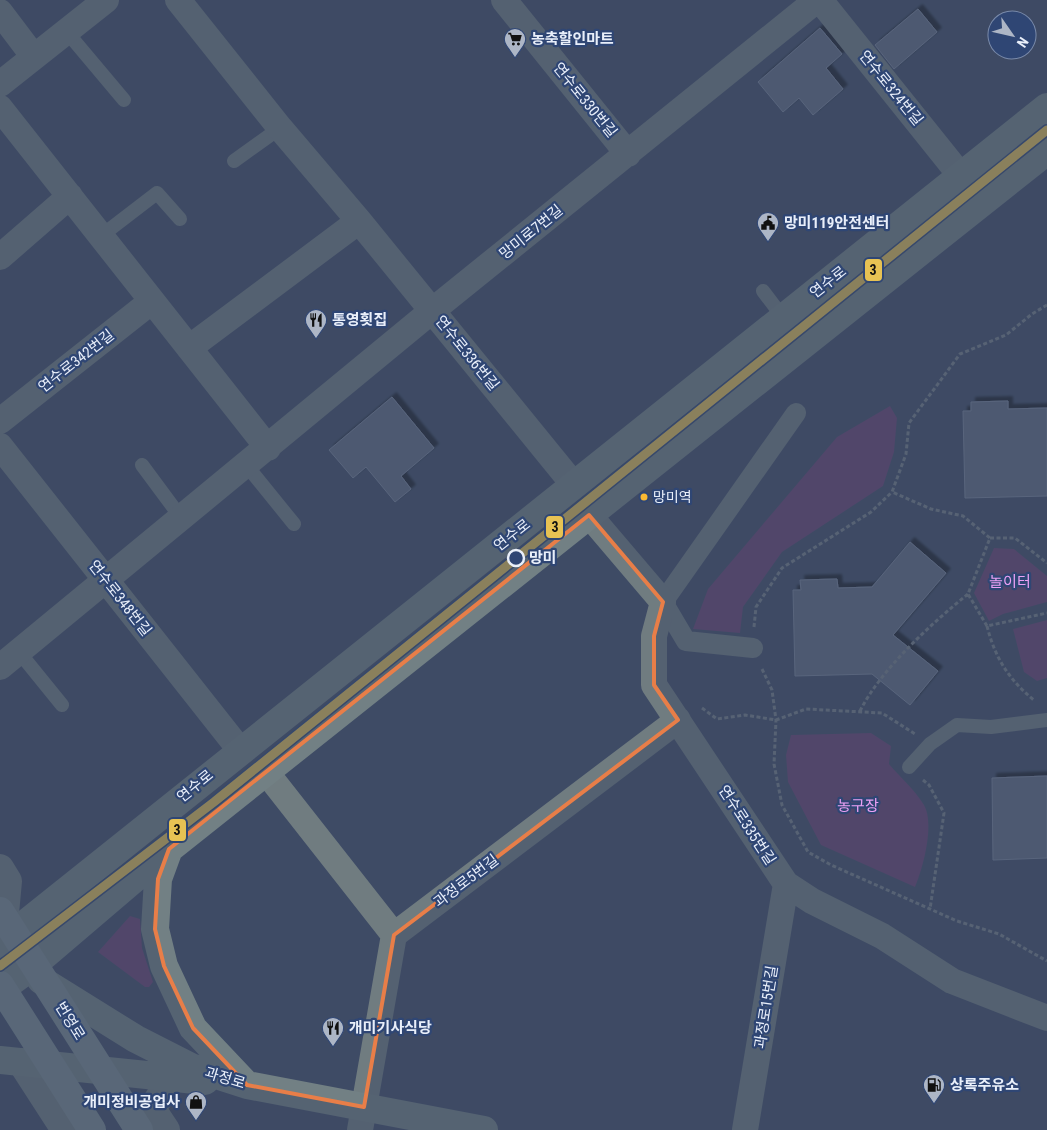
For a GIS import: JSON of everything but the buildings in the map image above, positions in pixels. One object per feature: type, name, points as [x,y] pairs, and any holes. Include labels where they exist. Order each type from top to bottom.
[{"type":"highway","name":"번영로","points":[[0,911],[139,1130]]},
{"type":"highway","points":[[0,985],[92,1130]]},
{"type":"main road","name":"연수로","points":[[1,941],[1047,106]]},
{"type":"main road","points":[[0,990],[26,971],[169,849],[1047,151]]},
{"type":"main road","points":[[169,849],[158,879],[155,929],[164,966],[193,1028],[247,1085]]},
{"type":"main road","name":"과정로","points":[[1,941],[26,971],[136,1039],[191,1067],[362,1119],[484,1130]]},
{"type":"main road","points":[[11,1061],[247,1085]]},
{"type":"street","points":[[0,84],[106,0]]},
{"type":"street","name":"연수로336번길","points":[[178,0],[280,128],[360,221],[574,485]]},
{"type":"street","name":"연수로330번길","points":[[504,0],[628,154]]},
{"type":"street","name":"망미로7번길","points":[[9,660],[247,466],[433,310],[818,0]]},
{"type":"street","name":"연수로324번길","points":[[818,0],[961,176]]},
{"type":"street","points":[[0,12],[34,57]]},
{"type":"street","points":[[0,108],[268,448]]},
{"type":"street","points":[[0,257],[70,196]]},
{"type":"street","points":[[189,348],[360,221]]},
{"type":"street","name":"연수로342번길","points":[[0,421],[152,301]]},
{"type":"street","points":[[663,602],[796,413]]},
{"type":"street","name":"연수로348번길","points":[[0,446],[240,750]]},
{"type":"street","points":[[589,516],[663,602],[686,641],[753,648]]},
{"type":"street","name":"연수로335번길","points":[[663,602],[654,636],[654,685],[687,712],[786,884],[812,901],[882,936],[952,982],[1047,1018]]},
{"type":"street","name":"과정로5번길","points":[[394,935],[687,712]]},
{"type":"street","points":[[266,772],[394,935],[362,1119]]},
{"type":"street","points":[[0,868],[8,881],[1,941]]},
{"type":"street","name":"과정로15번길","points":[[745,1130],[786,884]]},
{"type":"street","points":[[11,1061],[65,1130]]},
{"type":"street","points":[[166,1130],[152,1109],[172,1077]]},
{"type":"lane","points":[[66,32],[124,100]]},
{"type":"lane","points":[[234,161],[280,128]]},
{"type":"lane","points":[[101,236],[157,193],[180,219]]},
{"type":"lane","points":[[763,291],[804,344]]},
{"type":"lane","points":[[142,465],[182,519]]},
{"type":"lane","points":[[247,466],[294,524]]},
{"type":"lane","name":"망미로7번길","points":[[9,660],[62,705]]},
{"type":"lane","points":[[909,767],[930,744],[957,725],[991,727],[1047,720]]},
{"type":"path","points":[[1047,306],[1032,314],[1006,335],[960,354],[909,423],[906,454],[892,492],[871,512],[782,568],[756,607],[753,648],[772,690],[776,720],[774,764],[782,805],[808,852],[830,865],[930,909],[999,934],[1047,961]]},
{"type":"path","points":[[892,492],[931,509],[963,516],[990,538],[1014,538],[1047,563]]},
{"type":"path","points":[[860,711],[870,693],[914,643],[940,617],[968,594],[990,538]]},
{"type":"path","points":[[968,594],[987,626],[992,647],[1004,671],[1037,703]]},
{"type":"path","points":[[987,626],[1047,613]]},
{"type":"path","points":[[687,712],[717,719],[745,715],[776,720],[806,709],[882,713],[930,744]]},
{"type":"path","points":[[909,767],[929,785],[944,813],[930,909]]},
{"type":"highlighted area","points":[[589,515],[663,602],[654,636],[654,685],[678,720],[394,935],[364,1107],[247,1085],[193,1028],[164,966],[155,929],[158,879],[169,849]]},
{"type":"green space","points":[[890,406],[897,418],[894,452],[883,486],[782,552],[743,607],[740,633],[693,629],[708,589],[837,437]]},
{"type":"green space","name":"놀이터","points":[[994,548],[1014,549],[1047,576],[1047,602],[1003,614],[989,621],[974,593]]},
{"type":"green space","name":"놀이터","points":[[1047,620],[1047,678],[1037,681],[1024,672],[1013,629]]},
{"type":"green space","name":"농구장","points":[[871,733],[891,746],[889,764],[916,794],[927,813],[927,846],[915,887],[821,845],[788,782],[786,755],[791,735]]},
{"type":"green space","points":[[130,916],[140,919],[142,948],[153,982],[149,987],[145,987],[98,952]]},
{"type":"transit line","name":"3","points":[[0,966],[214,802],[1047,130]]},
{"type":"place","name":"농축할인마트","points":[[515,58]]},
{"type":"place","name":"망미119안전센터","points":[[768,242]]},
{"type":"place","name":"통영횟집","points":[[316,339]]},
{"type":"place","name":"망미역","points":[[644,497]]},
{"type":"place","name":"망미","points":[[516,558]]},
{"type":"place","name":"개미기사식당","points":[[333,1047]]},
{"type":"place","name":"상록주유소","points":[[934,1104]]},
{"type":"place","name":"개미정비공업사","points":[[196,1121]]}]
